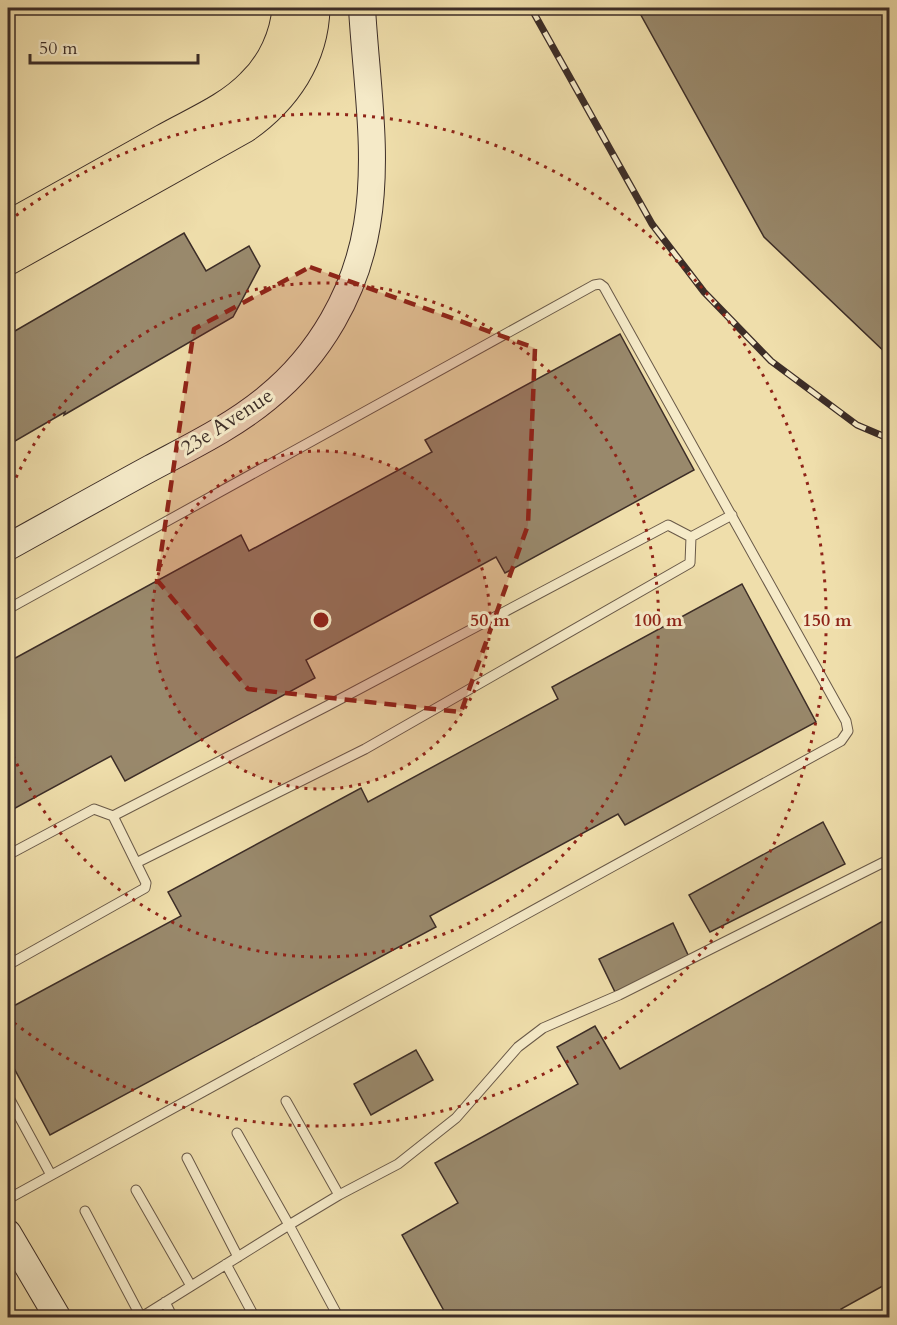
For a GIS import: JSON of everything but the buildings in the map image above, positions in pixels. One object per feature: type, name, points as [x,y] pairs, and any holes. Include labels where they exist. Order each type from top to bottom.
[{"type":"highway","points":[[8,228],[204,119],[244,94],[255,84],[273,59],[285,29],[289,8]]},
{"type":"highway","points":[[8,258],[244,126],[264,111],[280,95],[297,70],[309,37],[313,8]]},
{"type":"street","name":"23e Avenue","points":[[8,547],[216,433],[251,411],[267,399],[295,371],[333,321],[358,262],[369,205],[371,135],[362,8]]},
{"type":"street","points":[[8,1233],[58,1317]]},
{"type":"lane","points":[[8,609],[594,285],[600,284],[604,287],[732,515],[846,722],[848,731],[841,741],[8,1199]]},
{"type":"lane","points":[[691,537],[732,515]]},
{"type":"lane","points":[[113,816],[327,706],[668,525],[691,537]]},
{"type":"lane","points":[[136,863],[365,748],[690,563],[691,537]]},
{"type":"lane","points":[[8,855],[94,809],[113,816],[146,883],[145,888],[140,892],[8,965]]},
{"type":"lane","points":[[85,1211],[141,1317],[289,1225],[398,1164],[456,1118],[518,1047],[543,1028],[619,995],[890,859]]},
{"type":"lane","points":[[8,1096],[51,1175]]},
{"type":"lane","points":[[286,1101],[339,1196]]},
{"type":"lane","points":[[237,1133],[339,1317]]},
{"type":"lane","points":[[187,1158],[238,1257]]},
{"type":"lane","points":[[136,1190],[192,1286]]},
{"type":"lane","points":[[226,1264],[255,1317]]},
{"type":"lane","points":[[165,1302],[173,1317]]},
{"type":"highlighted area","points":[[310,267],[535,348],[528,525],[461,712],[248,689],[157,580],[194,329]]},
{"type":"railway","points":[[531,8],[652,224],[704,292],[771,361],[857,425],[890,439]]}]
